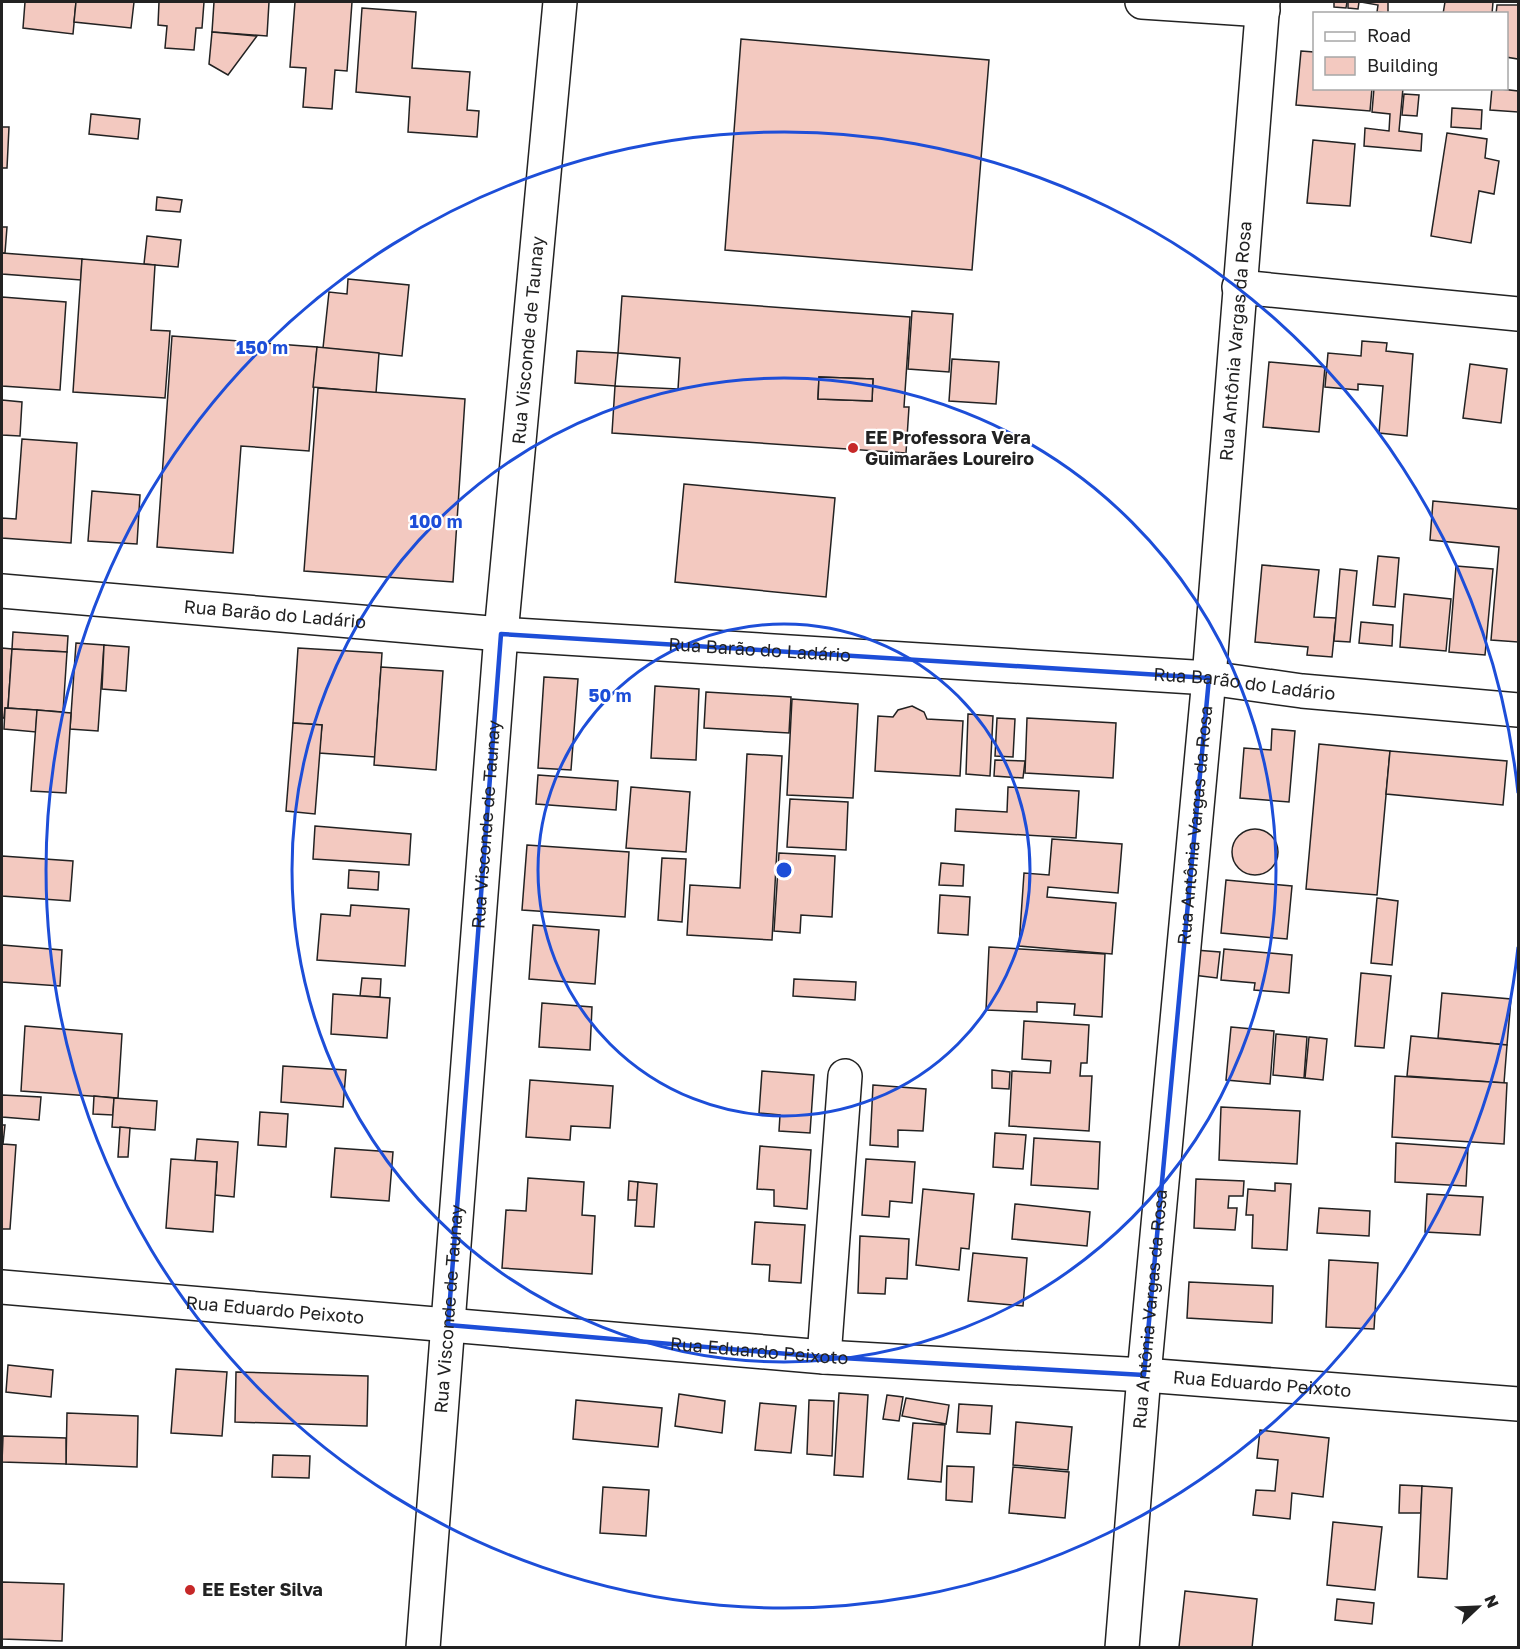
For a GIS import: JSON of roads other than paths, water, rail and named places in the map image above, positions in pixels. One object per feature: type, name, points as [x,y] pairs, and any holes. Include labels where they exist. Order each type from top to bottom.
[{"type":"street","name":"Rua Visconde de Taunay","points":[[423,1647],[501,634],[560,2]]},
{"type":"street","points":[[1142,2],[1263,6]]},
{"type":"street","name":"Rua Antônia Vargas da Rosa","points":[[1122,1647],[1144,1375],[1209,678],[1263,6]]},
{"type":"street","points":[[1239,287],[1518,314]]},
{"type":"street","name":"Rua Barão do Ladário","points":[[2,591],[501,634],[1209,678],[1302,691],[1518,710]]},
{"type":"street","points":[[824,1357],[845,1076]]},
{"type":"street","name":"Rua Eduardo Peixoto","points":[[2,1287],[824,1357],[1144,1375],[1518,1404]]},
{"type":"place","name":"EE Professora Vera Guimarães Loureiro","points":[[853,448]]},
{"type":"place","name":"EE Ester Silva","points":[[190,1590]]}]
